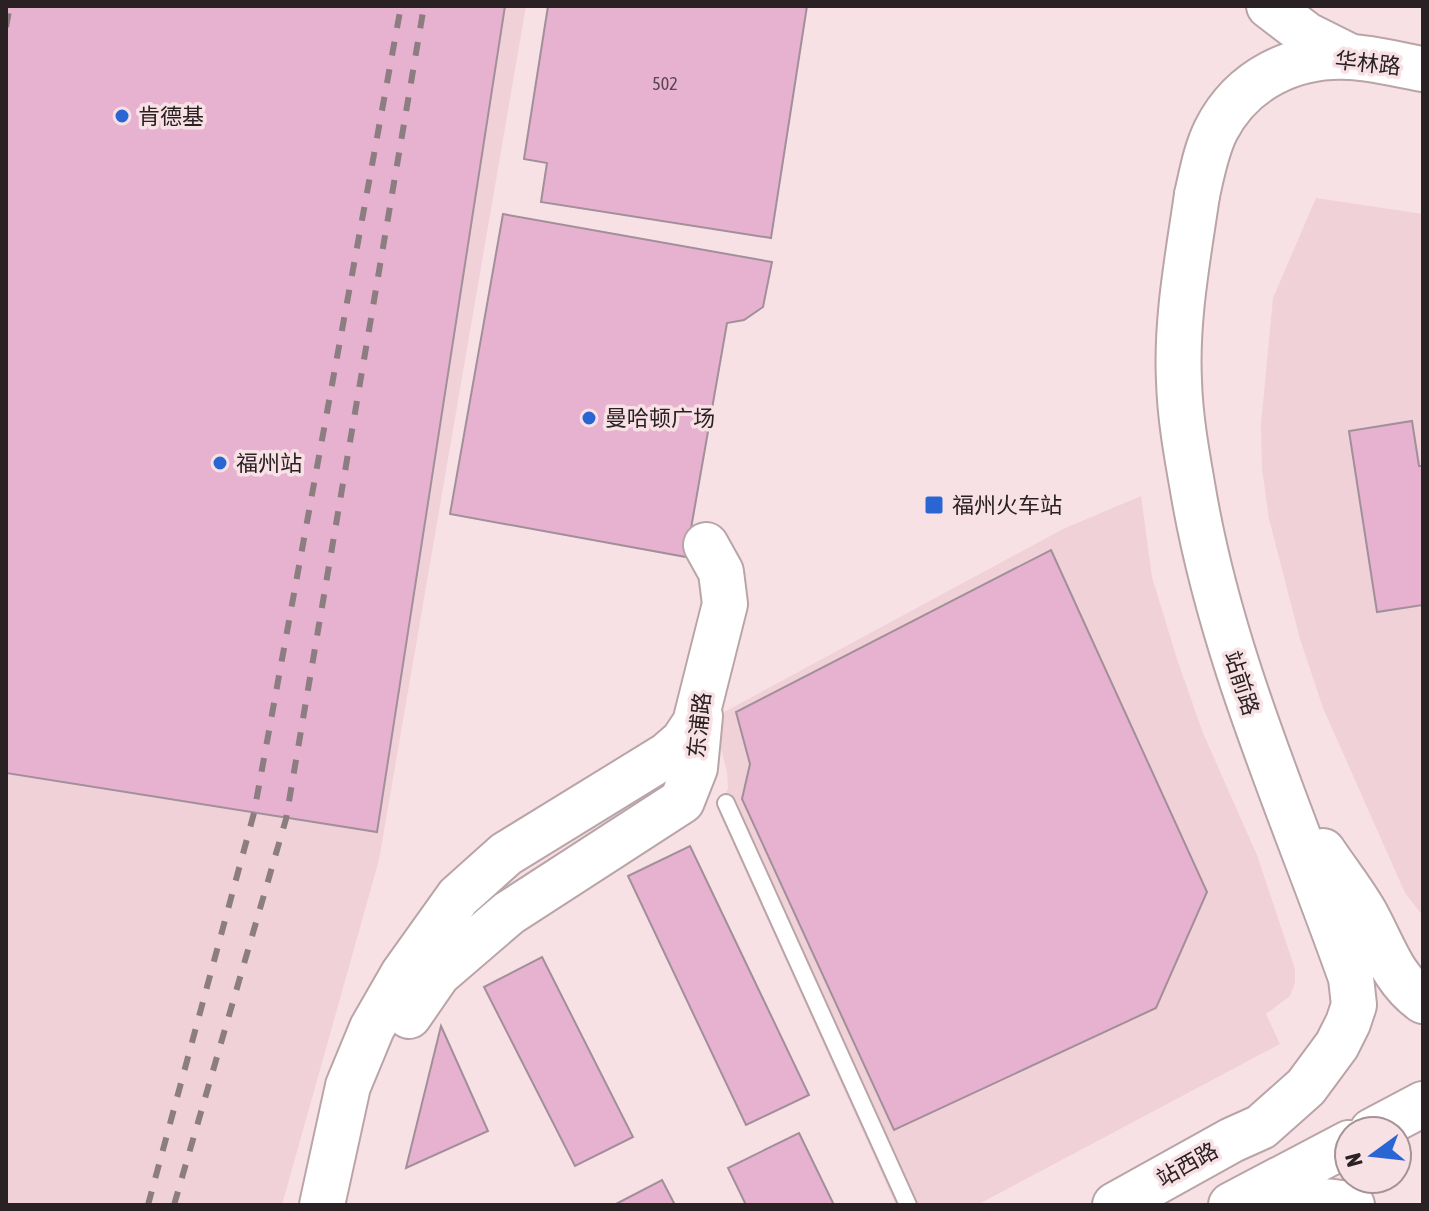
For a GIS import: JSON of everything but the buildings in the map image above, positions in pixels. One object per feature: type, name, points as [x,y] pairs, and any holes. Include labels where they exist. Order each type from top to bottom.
[{"type":"main road","points":[[1269,6],[1307,35],[1351,57]]},
{"type":"main road","name":"华林路","points":[[1197,195],[1205,159],[1217,128],[1249,88],[1285,65],[1351,57],[1423,69]]},
{"type":"main road","name":"站前路","points":[[1197,195],[1180,315],[1179,370],[1182,422],[1209,572],[1236,667],[1351,978],[1354,1005],[1337,1045],[1323,1065],[1306,1087],[1261,1127]]},
{"type":"main road","points":[[704,681],[725,604],[721,572],[706,545]]},
{"type":"main road","name":"东浦路","points":[[322,1205],[344,1100],[367,1038],[403,974],[458,897],[506,854],[677,748],[695,723],[704,681]]},
{"type":"main road","name":"东浦路","points":[[351,1205],[373,1103],[384,1069],[423,994],[455,958],[509,913],[682,801],[695,768],[704,681]]},
{"type":"main road","points":[[1281,790],[1366,914],[1385,956],[1408,991],[1423,1001]]},
{"type":"main road","points":[[1402,1115],[1423,1104]]},
{"type":"main road","name":"站西路","points":[[1116,1203],[1261,1127]]},
{"type":"main road","points":[[1231,1205],[1333,1151]]},
{"type":"main road","points":[[1260,1205],[1298,1200],[1336,1201],[1352,1205]]},
{"type":"lane","points":[[726,803],[908,1205]]},
{"type":"shaded area","name":"福州站","points":[[6,6],[526,6],[379,860],[282,1205],[6,1205]]},
{"type":"shaded area","points":[[1316,198],[1423,214],[1423,916],[1405,893],[1323,708],[1300,639],[1269,519],[1262,469],[1261,424],[1273,298]]},
{"type":"shaded area","points":[[1141,496],[1152,577],[1177,659],[1203,733],[1257,855],[1295,969],[1295,983],[1290,996],[1266,1014],[1280,1044],[977,1205],[896,1205],[719,812],[728,788],[727,772],[713,718],[1063,529]]},
{"type":"railway","points":[[6,27],[10,6]]},
{"type":"railway","points":[[148,1205],[254,813],[401,6]]},
{"type":"railway","points":[[174,1205],[286,819],[424,6]]},
{"type":"place","name":"肯德基","points":[[122,116]]},
{"type":"place","name":"曼哈顿广场","points":[[589,418]]},
{"type":"place","name":"福州站","points":[[220,463]]},
{"type":"place","name":"福州火车站","points":[[934,505]]}]
